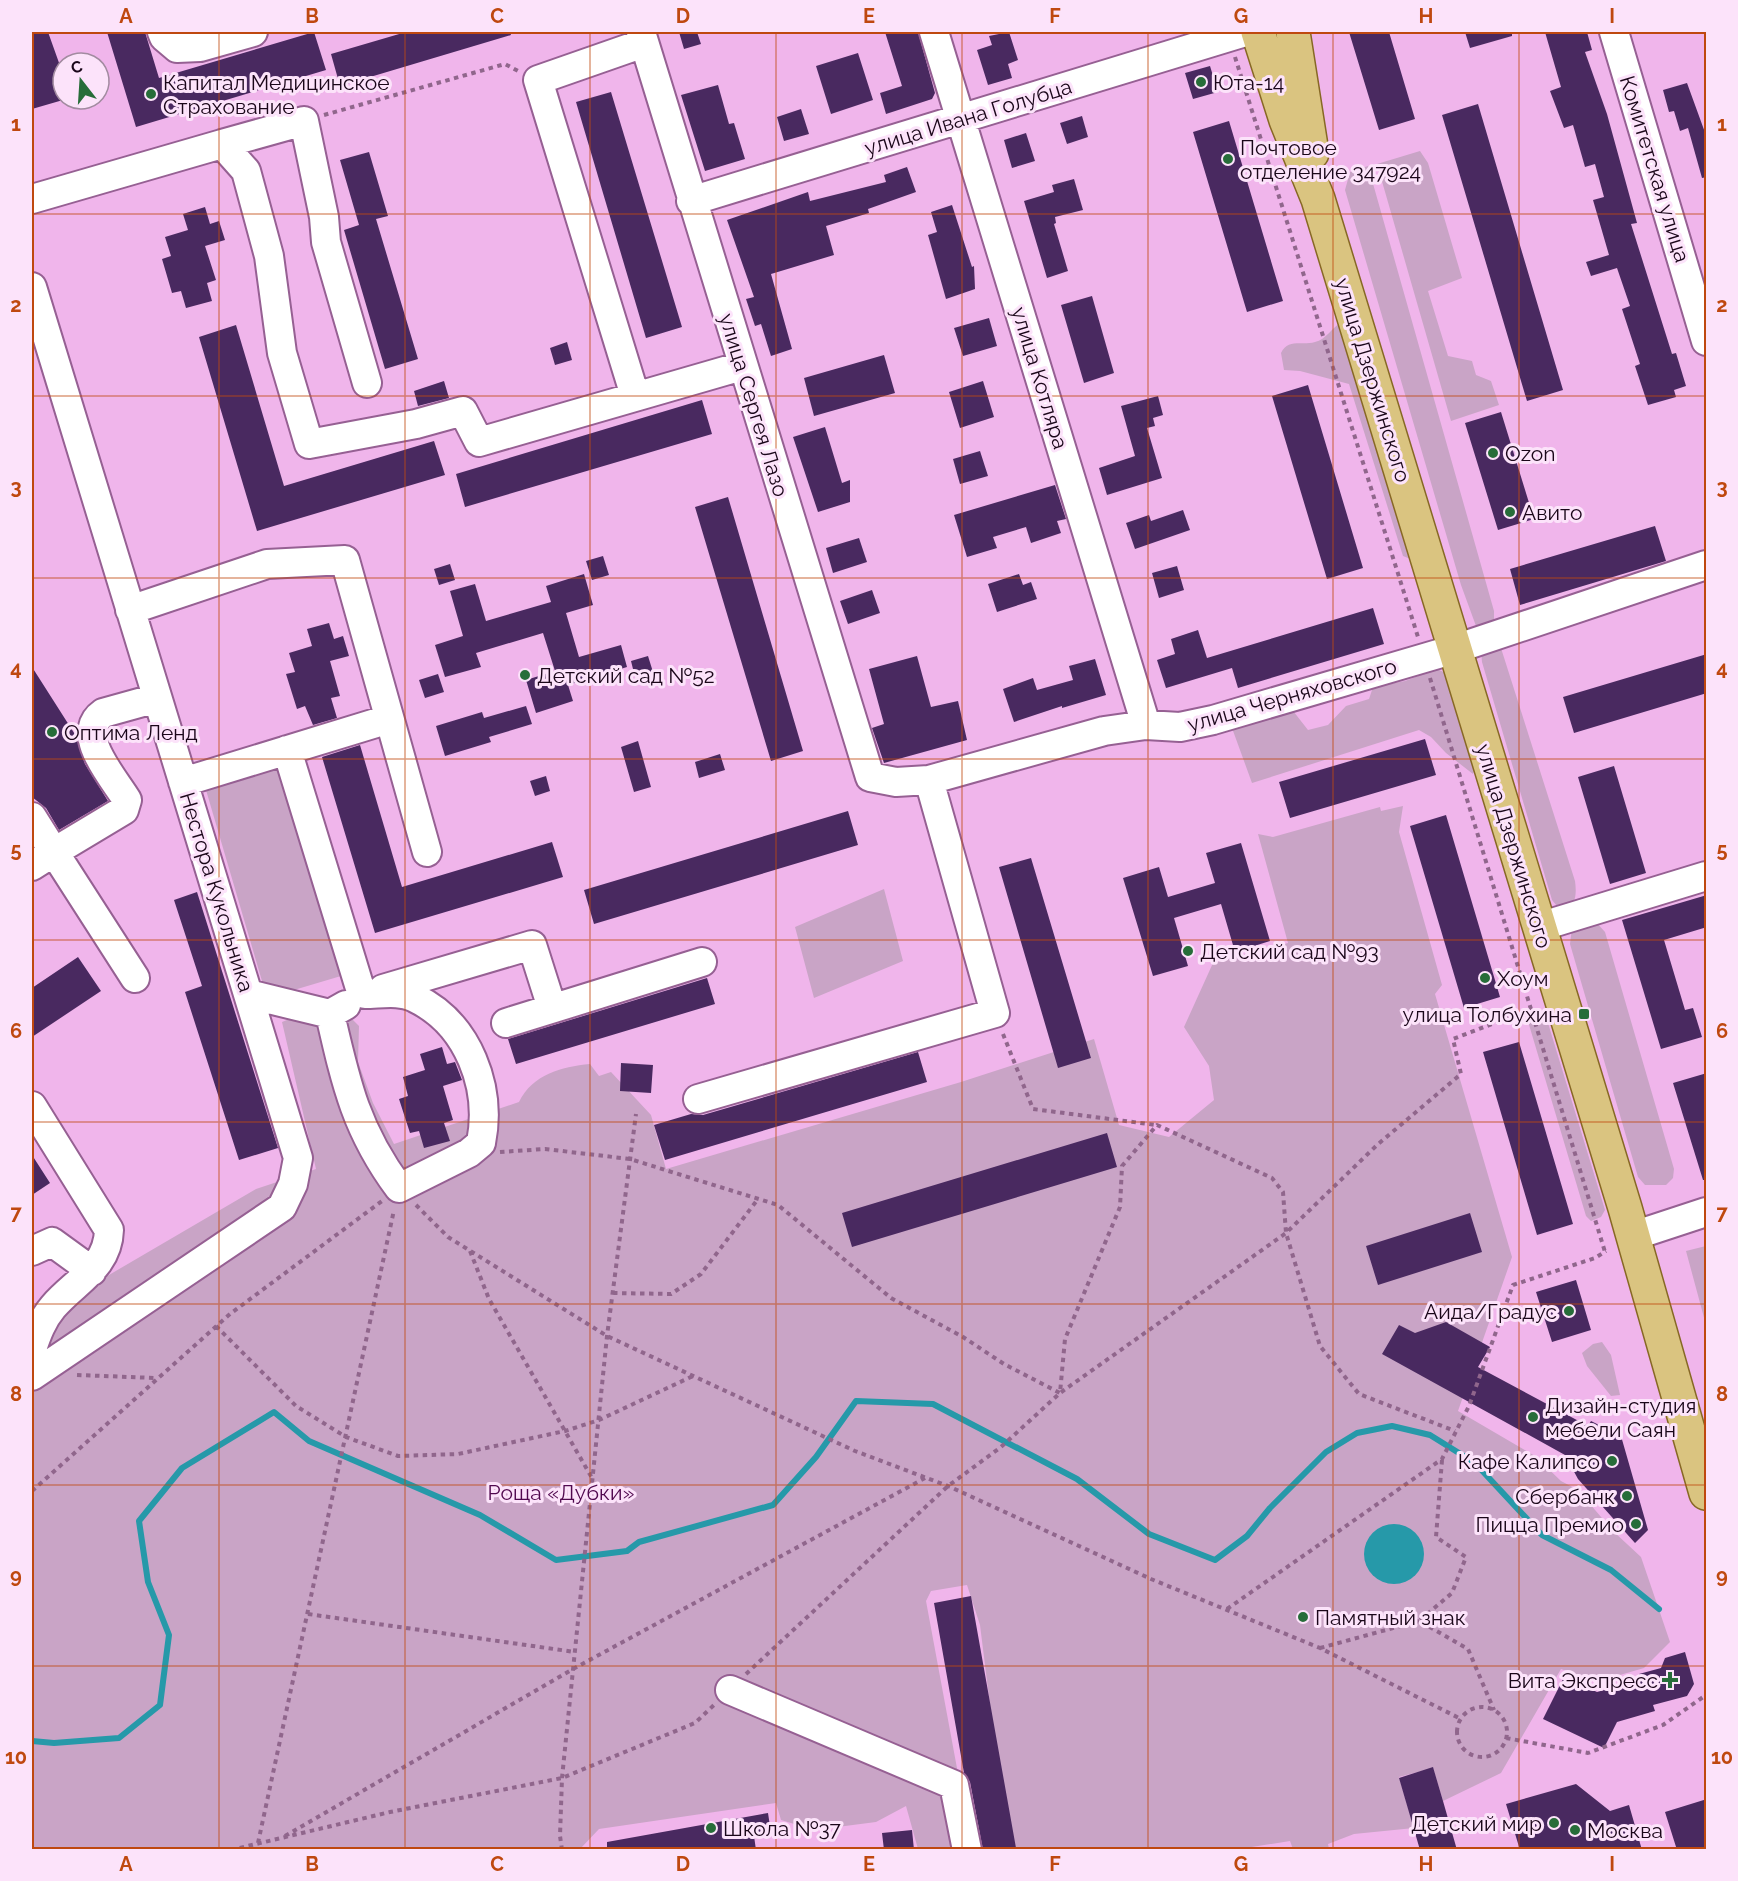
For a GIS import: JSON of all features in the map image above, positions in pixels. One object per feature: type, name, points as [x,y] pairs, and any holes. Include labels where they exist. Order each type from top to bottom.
[{"type":"main road","name":"улица Дзержинского","points":[[1258,32],[1286,120],[1318,199],[1633,1236],[1707,1493]]},
{"type":"main road","name":"улица Дзержинского","points":[[1293,32],[1318,199]]},
{"type":"street","points":[[162,32],[164,37],[177,48],[200,47],[253,32]]},
{"type":"street","name":"улица Котляра","points":[[934,32],[1146,725]]},
{"type":"street","name":"улица Ивана Голубца","points":[[691,201],[1245,32]]},
{"type":"street","name":"Комитетская улица","points":[[1614,32],[1707,341]]},
{"type":"street","points":[[635,396],[538,80],[642,37]]},
{"type":"street","name":"улица Сергея Лазо","points":[[642,37],[870,777]]},
{"type":"street","points":[[32,199],[304,121],[324,217],[326,243],[367,383]]},
{"type":"street","points":[[222,144],[246,171],[268,256],[282,353],[309,444],[416,424],[464,411],[479,442],[742,366]]},
{"type":"street","name":"Нестора Кукольника","points":[[32,1376],[282,1207],[293,1185],[298,1158],[33,299]]},
{"type":"street","points":[[130,610],[267,564],[345,560],[426,852]]},
{"type":"street","name":"улица Черняховского","points":[[870,777],[896,782],[929,780],[1104,731],[1146,725],[1180,727],[1213,720],[1455,649],[1707,565]]},
{"type":"street","points":[[43,859],[127,806],[127,800],[93,745],[92,727],[95,718],[103,713],[157,698]]},
{"type":"street","points":[[183,782],[389,719]]},
{"type":"street","points":[[287,750],[358,984],[365,994]]},
{"type":"street","points":[[698,1099],[995,1013],[929,780]]},
{"type":"street","points":[[32,817],[43,859],[135,978]]},
{"type":"street","points":[[1539,927],[1707,876]]},
{"type":"street","points":[[248,994],[330,1014],[365,994],[532,945],[552,1008]]},
{"type":"street","points":[[506,1023],[702,962]]},
{"type":"street","points":[[330,1014],[349,1097],[375,1156],[399,1188],[469,1153],[481,1143],[485,1104],[478,1067],[467,1050],[442,1018],[414,997],[394,993],[365,994]]},
{"type":"street","points":[[32,1106],[105,1219],[109,1230],[109,1244],[104,1256],[53,1306],[44,1319],[32,1349]]},
{"type":"street","points":[[1633,1236],[1707,1212]]},
{"type":"street","points":[[32,1251],[52,1242],[92,1270]]},
{"type":"street","points":[[730,1690],[954,1785],[967,1850]]},
{"type":"path","points":[[304,121],[505,64],[538,80]]},
{"type":"path","points":[[231,1850],[390,1812],[562,1778],[695,1723],[948,1486],[1001,1447],[1060,1393],[1286,1233],[1377,1144],[1461,1074],[1453,1040],[1531,1009]]},
{"type":"path","points":[[995,1013],[1033,1109],[1157,1125],[1272,1178],[1283,1192],[1286,1233],[1320,1346],[1359,1394],[1455,1431]]},
{"type":"path","points":[[562,1850],[560,1836],[562,1778],[592,1479],[607,1336],[636,1114]]},
{"type":"path","points":[[1060,1393],[1065,1340],[1120,1208],[1122,1166],[1157,1125]]},
{"type":"path","points":[[469,1153],[545,1149],[630,1159],[778,1205],[891,1298],[963,1337],[1004,1364],[1060,1393]]},
{"type":"path","points":[[399,1188],[448,1237],[607,1336],[855,1451],[948,1486],[1110,1558],[1151,1580],[1320,1648],[1461,1719]]},
{"type":"path","points":[[32,1491],[216,1326],[399,1188]]},
{"type":"path","points":[[258,1843],[399,1188]]},
{"type":"path","points":[[613,1293],[671,1294],[700,1274],[758,1199]]},
{"type":"path","points":[[1320,1648],[1419,1621],[1452,1593],[1466,1557],[1436,1537],[1443,1473],[1442,1459],[1469,1406],[1513,1285],[1595,1258],[1633,1236]]},
{"type":"path","points":[[470,1251],[489,1299],[592,1479]]},
{"type":"path","points":[[216,1326],[296,1406],[346,1437],[398,1456],[458,1454],[565,1431],[599,1420],[693,1376]]},
{"type":"path","points":[[65,1376],[87,1374],[157,1378]]},
{"type":"path","points":[[1227,1609],[1442,1459]]},
{"type":"path","points":[[282,1838],[573,1669],[926,1478]]},
{"type":"path","points":[[308,1614],[575,1652]]},
{"type":"path","points":[[1419,1621],[1468,1649],[1494,1710],[1505,1722],[1506,1738],[1497,1752],[1481,1757],[1473,1755],[1460,1743],[1458,1727],[1461,1719],[1472,1709],[1487,1707],[1494,1710]]},
{"type":"path","points":[[1506,1738],[1588,1753],[1663,1725],[1707,1695]]},
{"type":"green space","points":[[1420,151],[1428,163],[1462,278],[1428,291],[1448,356],[1472,361],[1476,375],[1491,381],[1499,405],[1451,421],[1377,164]]},
{"type":"green space","points":[[1368,166],[1494,611],[1494,620],[1490,624],[1476,626],[1461,585],[1345,190],[1350,172]]},
{"type":"green space","points":[[1342,322],[1415,556],[1408,558],[1403,556],[1349,384],[1300,371],[1284,370],[1281,353],[1284,348],[1291,344],[1319,341]]},
{"type":"green space","points":[[1500,645],[1575,881],[1574,901],[1568,906],[1557,906],[1552,900],[1482,662],[1481,651]]},
{"type":"green space","points":[[1437,669],[1450,675],[1478,761],[1473,774],[1446,753],[1431,737],[1419,730],[1252,783],[1232,728],[1290,707],[1308,730],[1328,725],[1346,706],[1369,699],[1373,687],[1405,681]]},
{"type":"green space","points":[[279,768],[341,976],[267,998],[206,790]]},
{"type":"green space","name":"Роща «Дубки»","points":[[1403,806],[1399,832],[1442,985],[1435,994],[1512,1257],[1458,1411],[1535,1456],[1561,1481],[1578,1490],[1613,1531],[1641,1557],[1670,1642],[1644,1668],[1596,1682],[1561,1669],[1501,1773],[1443,1801],[1433,1768],[1399,1777],[1414,1828],[1354,1834],[1328,1844],[1329,1849],[1293,1849],[1290,1841],[1233,1850],[1008,1849],[980,1625],[967,1585],[931,1591],[926,1601],[972,1849],[918,1849],[906,1806],[876,1822],[814,1830],[781,1820],[776,1803],[599,1829],[580,1849],[32,1849],[32,1320],[256,1189],[316,1169],[282,1022],[297,1016],[347,1014],[359,1026],[358,1062],[373,1103],[394,1144],[519,1102],[525,1092],[540,1078],[558,1070],[590,1064],[599,1076],[611,1072],[651,1115],[666,1169],[961,1082],[1094,1039],[1119,1125],[1169,1137],[1214,1100],[1209,1066],[1184,1027],[1213,963],[1288,943],[1258,834],[1273,837],[1380,807],[1381,811]]},
{"type":"green space","points":[[884,889],[903,961],[814,998],[795,927]]},
{"type":"green space","points":[[1595,921],[1605,932],[1674,1169],[1673,1178],[1666,1185],[1645,1185],[1638,1177],[1570,944],[1572,928]]},
{"type":"green space","points":[[1542,1014],[1548,1023],[1605,1210],[1601,1217],[1591,1221],[1586,1216],[1527,1018]]},
{"type":"green space","points":[[1706,1246],[1706,1325],[1686,1251]]},
{"type":"green space","points":[[1602,1342],[1611,1355],[1620,1395],[1611,1396],[1587,1366],[1582,1353],[1593,1344]]},
{"type":"shaded area","points":[[1394,1524],[1415,1533],[1424,1554],[1415,1575],[1394,1584],[1373,1575],[1364,1554],[1373,1533]]},
{"type":"building","points":[[32,32],[48,32],[55,51],[51,51],[51,103],[32,109]]},
{"type":"building","points":[[107,32],[145,32],[159,78],[314,32],[326,70],[136,127]]},
{"type":"building","points":[[406,32],[510,32],[511,35],[340,86],[331,54]]},
{"type":"building","points":[[679,32],[697,32],[701,44],[684,49]]},
{"type":"building","points":[[885,32],[918,32],[935,93],[932,99],[886,114],[880,93],[902,86]]},
{"type":"building","points":[[1009,32],[1018,60],[1008,64],[1012,78],[988,85],[977,50],[992,45],[989,36]]},
{"type":"building","points":[[1349,32],[1389,32],[1415,119],[1379,130]]},
{"type":"building","points":[[1465,32],[1512,32],[1512,36],[1470,48]]},
{"type":"building","points":[[1545,32],[1587,32],[1592,50],[1585,52],[1607,114],[1637,223],[1631,224],[1672,354],[1676,353],[1686,386],[1674,390],[1676,397],[1648,405],[1635,366],[1640,364],[1622,309],[1630,306],[1617,268],[1591,276],[1586,262],[1609,255],[1593,200],[1604,197],[1595,164],[1585,167],[1573,125],[1564,128],[1550,91],[1561,87]]},
{"type":"building","points":[[858,53],[873,100],[831,114],[816,66]]},
{"type":"building","name":"Юта-14","points":[[1210,66],[1218,92],[1193,99],[1185,73]]},
{"type":"building","points":[[1687,83],[1707,138],[1707,177],[1702,178],[1688,128],[1680,131],[1674,111],[1669,112],[1663,90]]},
{"type":"building","points":[[718,85],[729,124],[734,123],[745,159],[705,171],[681,95]]},
{"type":"building","points":[[611,92],[682,327],[646,338],[576,102]]},
{"type":"building","points":[[1478,104],[1563,390],[1527,401],[1442,115]]},
{"type":"building","points":[[801,109],[809,134],[784,141],[777,117]]},
{"type":"building","points":[[1082,116],[1088,137],[1067,144],[1060,123]]},
{"type":"building","points":[[1229,121],[1283,301],[1247,312],[1193,132]]},
{"type":"building","points":[[1026,133],[1035,161],[1012,168],[1004,140]]},
{"type":"building","points":[[369,152],[388,216],[376,219],[418,359],[385,369],[344,230],[359,225],[340,160]]},
{"type":"building","points":[[907,167],[916,192],[868,209],[869,213],[826,226],[834,255],[771,274],[792,349],[771,356],[761,324],[755,326],[746,299],[754,297],[727,220],[808,192],[810,201],[886,182],[884,175]]},
{"type":"building","points":[[1074,179],[1083,210],[1055,217],[1056,223],[1054,224],[1068,271],[1047,278],[1024,201],[1054,192],[1052,185]]},
{"type":"building","points":[[952,205],[972,267],[974,266],[975,289],[946,299],[928,235],[937,232],[931,212]]},
{"type":"building","points":[[205,207],[210,224],[219,221],[225,240],[205,246],[216,280],[207,283],[212,301],[186,308],[181,291],[172,293],[162,259],[171,256],[165,237],[188,230],[183,214]]},
{"type":"building","points":[[1092,296],[1114,373],[1084,383],[1061,305]]},
{"type":"building","points":[[989,318],[997,346],[963,356],[954,328]]},
{"type":"building","points":[[236,325],[284,486],[434,441],[445,475],[257,531],[199,337]]},
{"type":"building","points":[[567,342],[572,360],[555,365],[550,348]]},
{"type":"building","points":[[884,355],[895,393],[814,416],[804,378]]},
{"type":"building","points":[[444,381],[449,398],[418,406],[414,391]]},
{"type":"building","points":[[983,381],[994,417],[960,428],[949,392]]},
{"type":"building","points":[[1308,385],[1363,568],[1327,579],[1272,396]]},
{"type":"building","points":[[1158,396],[1163,415],[1153,418],[1155,426],[1147,428],[1162,478],[1107,495],[1099,468],[1135,456],[1121,406]]},
{"type":"building","points":[[702,400],[712,434],[465,507],[456,474]]},
{"type":"building","points":[[1501,412],[1534,519],[1498,530],[1465,423]]},
{"type":"building","points":[[825,427],[842,483],[850,480],[850,502],[818,512],[793,437]]},
{"type":"building","points":[[980,451],[988,476],[960,484],[953,459]]},
{"type":"building","points":[[1055,485],[1066,519],[1057,521],[1061,533],[1031,543],[1026,527],[993,537],[997,548],[967,557],[954,515]]},
{"type":"building","points":[[728,497],[803,751],[771,761],[695,507]]},
{"type":"building","points":[[1183,510],[1190,530],[1135,549],[1126,523],[1149,515],[1151,521]]},
{"type":"building","points":[[1655,526],[1666,561],[1520,605],[1510,569]]},
{"type":"building","points":[[859,538],[867,562],[833,573],[826,548]]},
{"type":"building","points":[[603,556],[609,575],[592,580],[586,561]]},
{"type":"building","points":[[450,564],[455,580],[439,585],[434,569]]},
{"type":"building","points":[[1177,566],[1184,590],[1159,598],[1152,573]]},
{"type":"building","points":[[584,574],[593,605],[566,613],[579,657],[621,645],[627,667],[568,685],[573,701],[536,713],[526,680],[555,671],[543,633],[476,653],[481,667],[445,677],[435,645],[463,636],[450,591],[475,584],[486,621],[551,602],[546,586]]},
{"type":"building","points":[[1019,574],[1023,585],[1031,582],[1037,599],[997,612],[988,584]]},
{"type":"building","points":[[872,590],[880,613],[848,624],[840,601]]},
{"type":"building","points":[[1373,608],[1384,644],[1238,688],[1232,668],[1166,688],[1157,660],[1175,654],[1171,639],[1198,630],[1207,658]]},
{"type":"building","points":[[329,623],[334,639],[343,636],[349,656],[330,661],[340,696],[331,698],[337,718],[313,725],[305,706],[297,709],[286,674],[295,672],[289,653],[312,646],[307,629]]},
{"type":"building","points":[[1707,654],[1707,693],[1574,733],[1563,697]]},
{"type":"building","points":[[648,656],[653,672],[635,677],[631,661]]},
{"type":"building","points":[[917,656],[931,707],[958,701],[967,740],[884,763],[872,728],[884,724],[869,669]]},
{"type":"building","points":[[1095,659],[1106,695],[1062,708],[1062,706],[1014,722],[1003,689],[1033,678],[1037,690],[1073,680],[1069,666]]},
{"type":"building","name":"Оптима Ленд","points":[[32,667],[76,736],[85,764],[108,801],[59,830],[46,808],[32,797]]},
{"type":"building","points":[[438,674],[444,692],[425,698],[419,680]]},
{"type":"building","points":[[526,706],[532,724],[489,737],[491,742],[445,756],[436,726],[482,712],[484,718]]},
{"type":"building","points":[[1425,739],[1436,775],[1290,818],[1279,782]]},
{"type":"building","points":[[638,741],[651,787],[634,792],[621,747]]},
{"type":"building","points":[[360,745],[402,887],[552,842],[563,877],[375,933],[322,757]]},
{"type":"building","points":[[720,754],[725,770],[699,778],[695,762]]},
{"type":"building","points":[[1614,766],[1646,873],[1610,884],[1578,777]]},
{"type":"building","points":[[546,776],[550,791],[535,796],[530,781]]},
{"type":"building","points":[[848,811],[858,845],[594,924],[584,890]]},
{"type":"building","points":[[1446,815],[1500,997],[1464,1008],[1410,826]]},
{"type":"building","points":[[1241,843],[1270,941],[1235,952],[1221,904],[1174,918],[1188,966],[1153,976],[1123,878],[1159,867],[1168,897],[1215,883],[1206,853]]},
{"type":"building","points":[[1031,858],[1091,1058],[1058,1068],[999,867]]},
{"type":"building","points":[[197,892],[278,1148],[239,1160],[185,992],[202,986],[174,900]]},
{"type":"building","points":[[1707,895],[1707,927],[1664,940],[1685,1010],[1693,1008],[1702,1037],[1661,1049],[1622,920]]},
{"type":"building","points":[[78,957],[101,991],[32,1037],[32,988]]},
{"type":"building","points":[[707,978],[715,1004],[516,1064],[508,1039]]},
{"type":"building","points":[[1519,1042],[1573,1224],[1537,1235],[1483,1052]]},
{"type":"building","points":[[442,1047],[447,1064],[455,1062],[462,1080],[443,1086],[453,1120],[444,1123],[450,1141],[424,1148],[419,1131],[410,1133],[399,1099],[408,1096],[403,1077],[425,1070],[420,1054]]},
{"type":"building","points":[[918,1052],[927,1082],[665,1160],[654,1125],[691,1114],[703,1115]]},
{"type":"building","points":[[621,1063],[653,1065],[651,1093],[620,1091]]},
{"type":"building","points":[[1707,1073],[1707,1180],[1703,1180],[1673,1083]]},
{"type":"building","points":[[1107,1133],[1117,1167],[852,1247],[842,1213]]},
{"type":"building","points":[[32,1155],[50,1183],[32,1195]]},
{"type":"building","points":[[1470,1213],[1482,1252],[1378,1285],[1366,1246]]},
{"type":"building","points":[[1576,1280],[1591,1330],[1552,1342],[1536,1292]]},
{"type":"building","points":[[1446,1322],[1490,1347],[1478,1367],[1588,1426],[1591,1421],[1621,1436],[1648,1530],[1635,1543],[1578,1479],[1565,1455],[1382,1354],[1399,1325],[1415,1333]]},
{"type":"building","points":[[971,1596],[1016,1848],[1006,1850],[983,1850],[970,1782],[964,1773],[934,1603]]},
{"type":"building","points":[[1685,1652],[1694,1684],[1687,1696],[1653,1705],[1655,1711],[1617,1722],[1604,1748],[1543,1719],[1564,1677],[1597,1692],[1641,1680],[1639,1674],[1661,1668],[1665,1658]]},
{"type":"building","points":[[1433,1767],[1457,1850],[1420,1850],[1399,1778]]},
{"type":"building","name":"Москва","points":[[1576,1784],[1610,1811],[1629,1805],[1642,1850],[1520,1850],[1506,1804]]},
{"type":"building","points":[[1707,1799],[1707,1850],[1677,1850],[1665,1812]]},
{"type":"building","points":[[768,1813],[771,1833],[754,1836],[756,1850],[607,1850],[607,1842]]},
{"type":"building","points":[[912,1830],[914,1850],[884,1850],[882,1833]]},
{"type":"waterway","points":[[32,1741],[54,1743],[119,1738],[160,1705],[169,1635],[148,1582],[139,1521],[182,1468],[274,1412],[309,1441],[480,1515],[556,1560],[627,1551],[639,1542],[773,1505],[816,1457],[856,1401],[933,1404],[1077,1479],[1149,1534],[1215,1560],[1247,1536],[1270,1508],[1326,1452],[1357,1433],[1392,1426],[1430,1435],[1475,1463],[1542,1535],[1611,1570],[1659,1609]]},
{"type":"place","name":"Юта-14","points":[[1201,82]]},
{"type":"place","name":"Капитал Медицинское Страхование","points":[[151,94]]},
{"type":"place","name":"Почтовое отделение 347924","points":[[1228,159]]},
{"type":"place","name":"Ozon","points":[[1493,453]]},
{"type":"place","name":"Авито","points":[[1510,512]]},
{"type":"place","name":"Детский сад №52","points":[[525,675]]},
{"type":"place","name":"Оптима Ленд","points":[[52,732]]},
{"type":"place","name":"Детский сад №93","points":[[1188,951]]},
{"type":"place","name":"Хоум","points":[[1485,978]]},
{"type":"place","name":"улица Толбухина","points":[[1584,1014]]},
{"type":"place","name":"Аида/Градус","points":[[1569,1311]]},
{"type":"place","name":"Дизайн-студия мебели Саян","points":[[1533,1417]]},
{"type":"place","name":"Кафе Калипсо","points":[[1612,1461]]},
{"type":"place","name":"Сбербанк","points":[[1627,1496]]},
{"type":"place","name":"Пицца Премио","points":[[1636,1524]]},
{"type":"place","name":"Памятный знак","points":[[1303,1617]]},
{"type":"place","name":"Вита Экспресс","points":[[1670,1680]]},
{"type":"place","name":"Детский мир","points":[[1554,1823]]},
{"type":"place","name":"Школа №37","points":[[711,1828]]},
{"type":"place","name":"Москва","points":[[1575,1830]]}]
